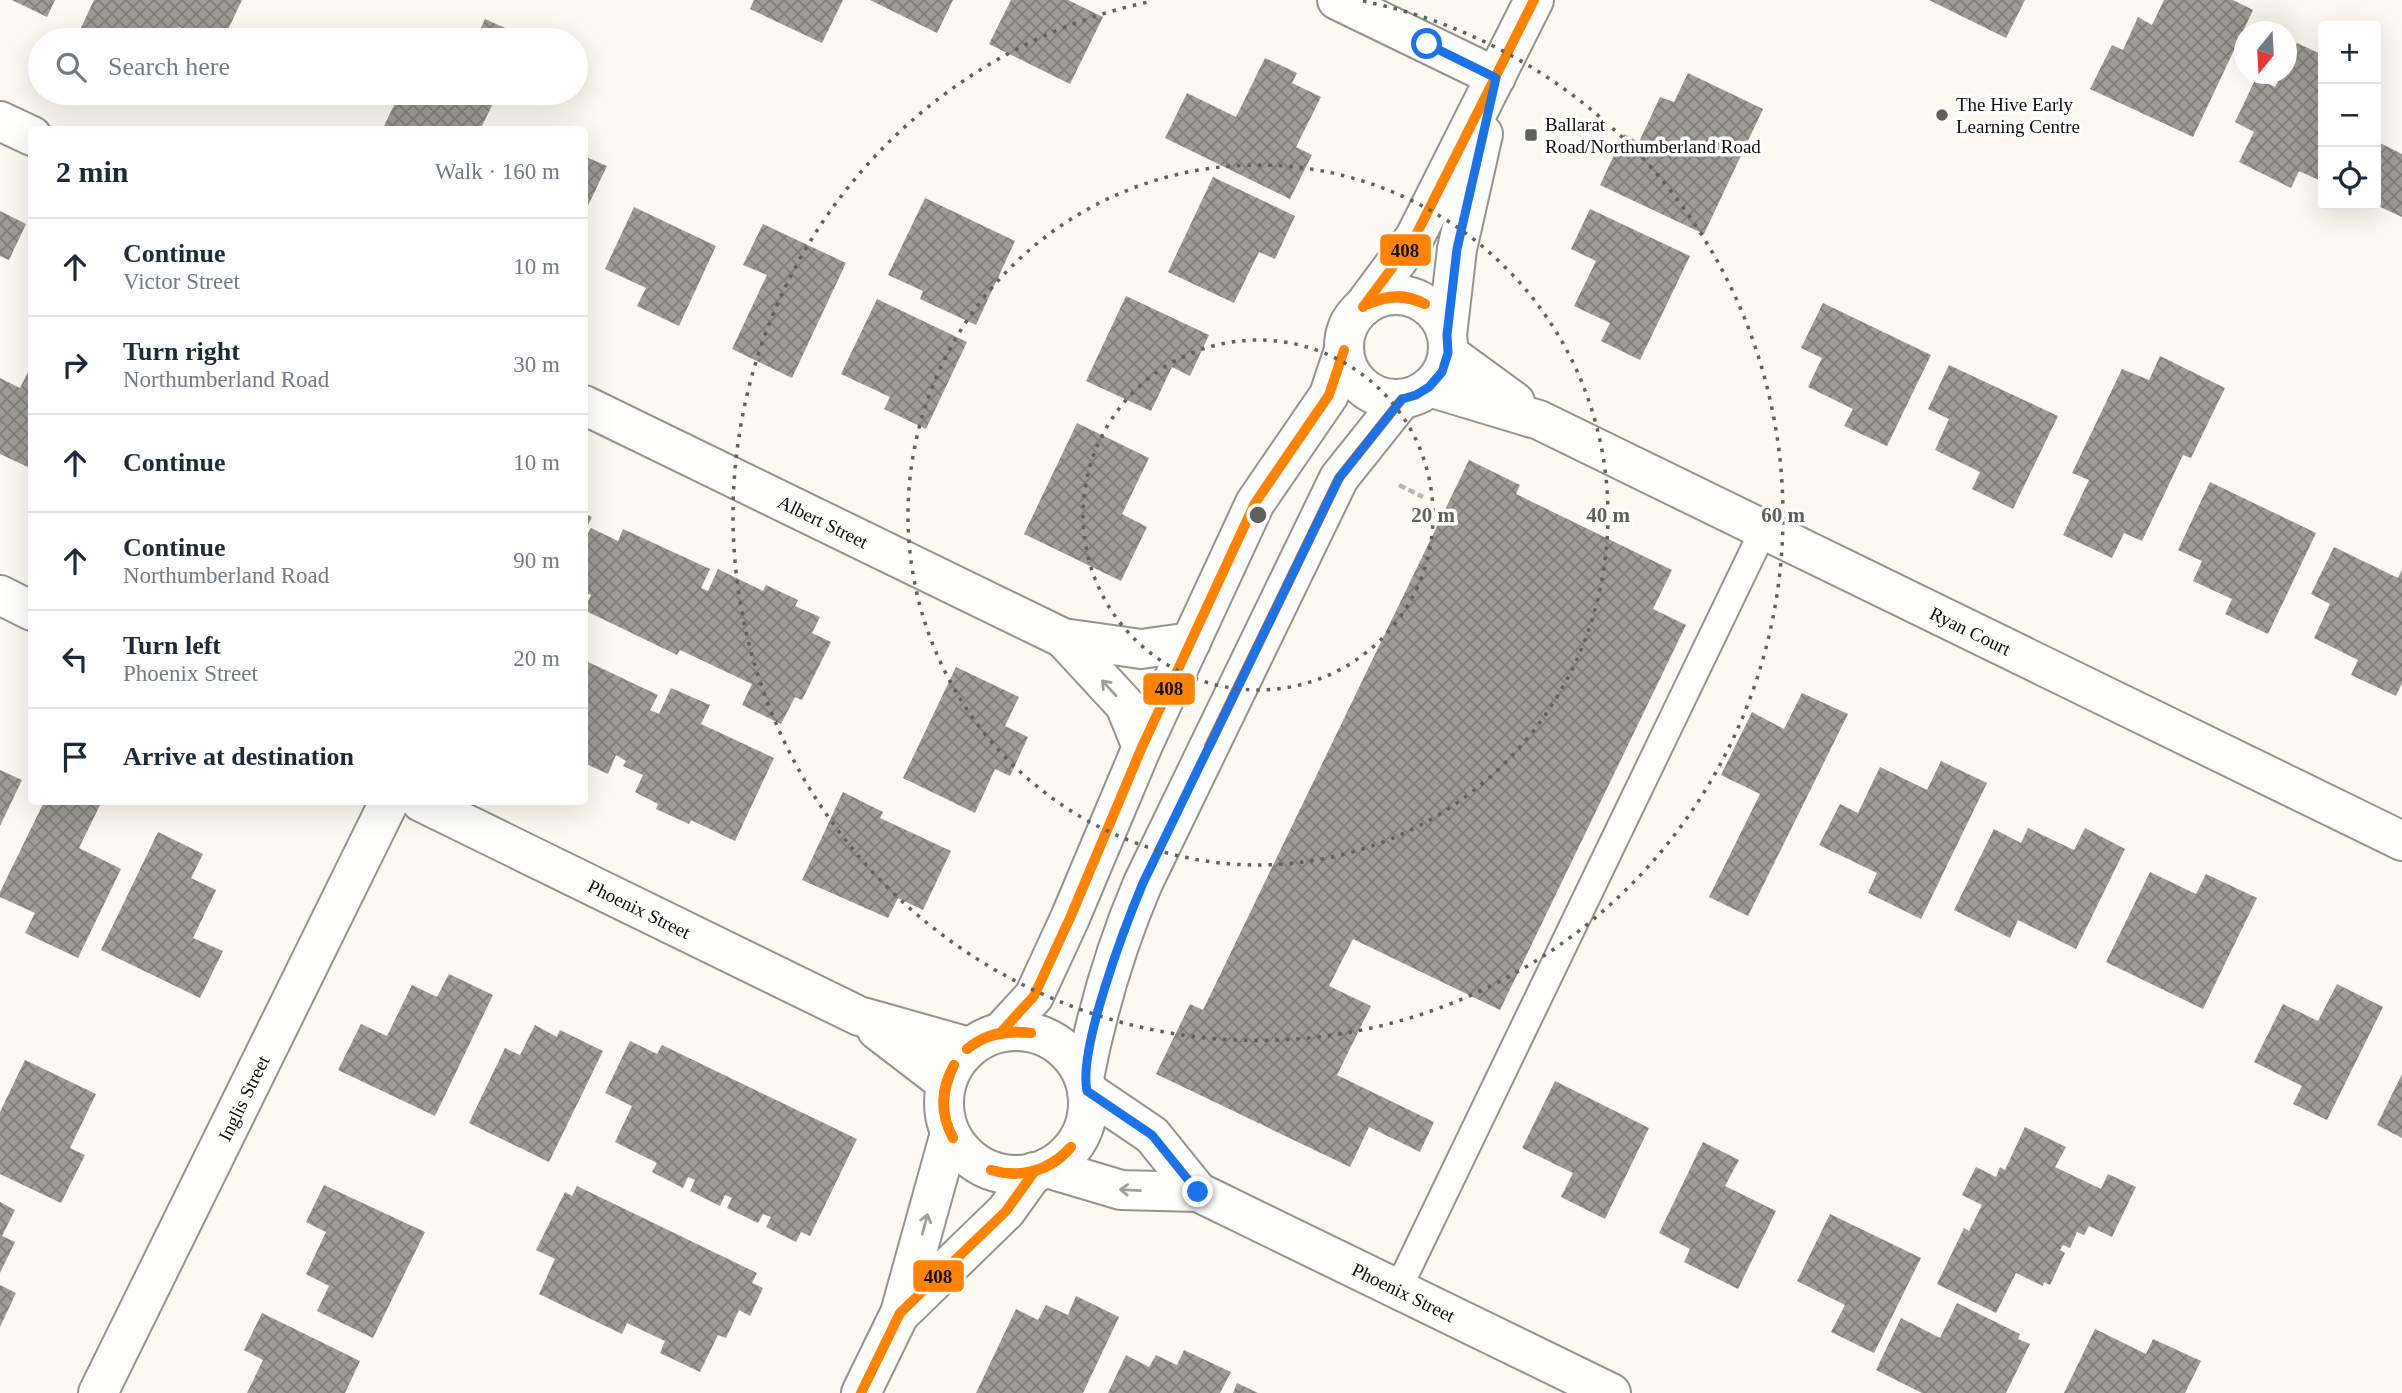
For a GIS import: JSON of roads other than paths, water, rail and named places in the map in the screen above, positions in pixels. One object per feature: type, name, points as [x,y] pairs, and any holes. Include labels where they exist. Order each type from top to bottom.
[{"type":"street","points":[[1338,0],[1496,78]]},
{"type":"street","points":[[1496,78],[1457,249],[1448,344],[1442,372],[1415,393],[1339,478],[1143,883],[1130,914],[1094,1029],[1086,1085],[1088,1110],[1079,1136],[1063,1158],[1041,1170],[1018,1175],[1001,1174],[985,1168],[970,1160],[958,1147],[945,1116],[943,1100],[946,1083],[955,1063],[1034,996],[1142,747],[1255,503],[1329,395],[1352,319],[1415,237],[1534,0]]},
{"type":"street","points":[[0,121],[28,134]]},
{"type":"street","points":[[1363,307],[1381,297],[1402,295],[1423,302],[1438,316],[1448,344]]},
{"type":"street","name":"Ryan Court","points":[[1448,344],[1539,420]]},
{"type":"street","points":[[1344,350],[1348,366],[1357,380],[1369,391],[1385,398],[1415,393]]},
{"type":"street","name":"Ryan Court","points":[[1415,393],[1539,420],[2402,841]]},
{"type":"street","name":"Albert Street","points":[[588,407],[1063,638],[1141,649],[1191,642]]},
{"type":"street","points":[[0,595],[28,609]]},
{"type":"street","name":"Albert Street","points":[[1063,638],[1125,705],[1142,747]]},
{"type":"street","name":"Inglis Street","points":[[98,1393],[388,805]]},
{"type":"street","name":"Phoenix Street","points":[[427,805],[859,1016],[946,1083]]},
{"type":"street","name":"Phoenix Street","points":[[859,1016],[986,1039]]},
{"type":"street","points":[[986,1039],[1037,1033],[1066,1051],[1086,1085]]},
{"type":"street","name":"Phoenix Street","points":[[1086,1085],[1152,1135],[1198,1192]]},
{"type":"street","points":[[861,1393],[900,1313],[950,1132]]},
{"type":"street","points":[[900,1313],[1006,1211],[1041,1170]]},
{"type":"street","name":"Phoenix Street","points":[[1041,1170],[1121,1190],[1198,1192],[1611,1393]]},
{"type":"lane","points":[[1398,1289],[1764,529]]},
{"type":"place","name":"The Hive Early Learning Centre","points":[[1942,115]]},
{"type":"place","name":"Ballarat Road/Northumberland Road","points":[[1531,135]]}]
